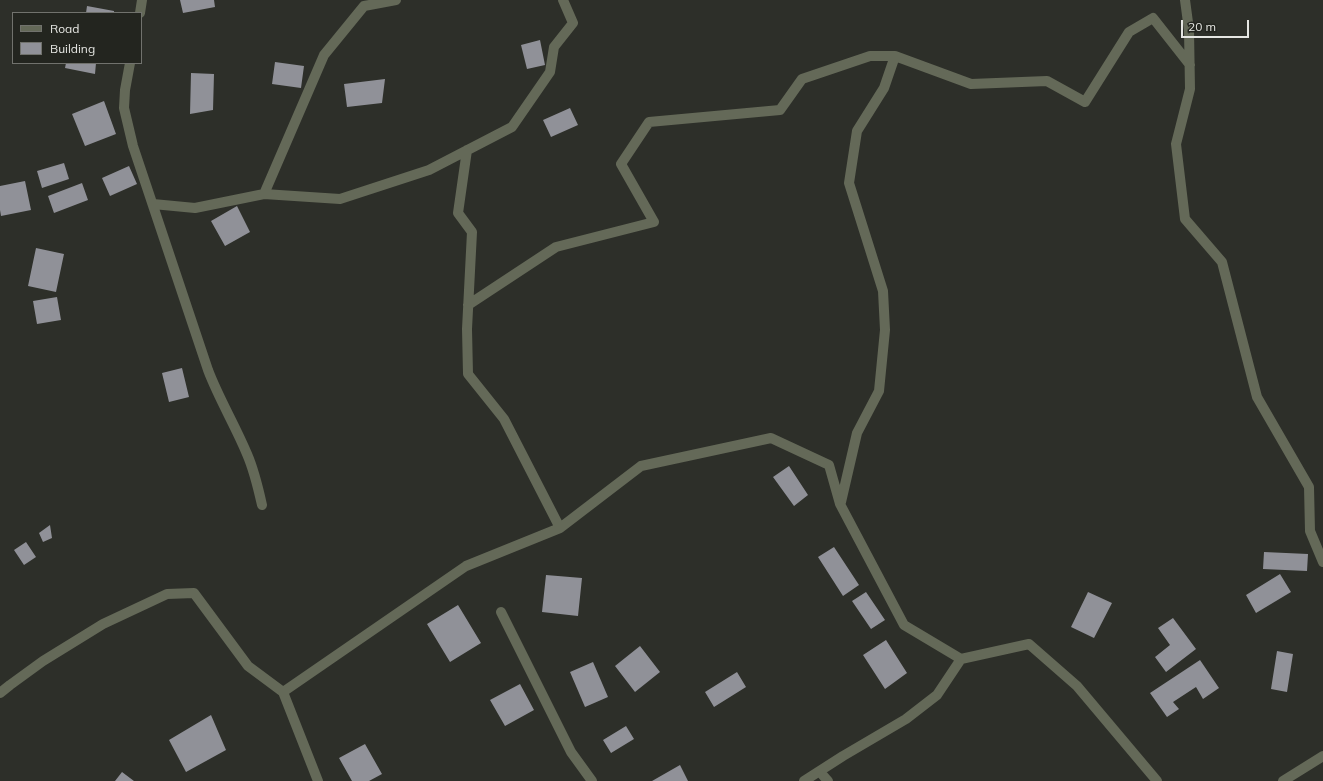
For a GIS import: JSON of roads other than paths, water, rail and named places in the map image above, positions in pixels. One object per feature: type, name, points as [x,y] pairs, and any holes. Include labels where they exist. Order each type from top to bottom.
[{"type":"street","points":[[140,12],[142,0]]},
{"type":"street","points":[[264,194],[324,55],[364,6],[396,0]]},
{"type":"street","points":[[153,204],[195,208],[264,194],[340,199],[429,170],[512,126],[550,72],[554,46],[573,23],[563,0]]},
{"type":"street","points":[[1185,0],[1189,30],[1190,89],[1176,144],[1185,219],[1222,262],[1257,397],[1309,487],[1310,531],[1323,562]]},
{"type":"street","points":[[468,305],[556,247],[654,222],[621,164],[649,122],[780,110],[802,79],[870,56],[895,56],[971,84],[1047,81],[1085,102],[1129,32],[1153,18],[1190,66]]},
{"type":"street","points":[[840,504],[858,434],[879,391],[885,330],[883,291],[849,182],[857,131],[884,88],[895,56]]},
{"type":"street","points":[[130,64],[124,99],[125,117],[133,146],[208,370],[247,454],[257,482],[262,505]]},
{"type":"street","points":[[467,150],[458,213],[472,232],[467,329],[468,374],[504,419],[560,528]]},
{"type":"street","points":[[283,692],[466,566],[560,528],[641,466],[771,438],[829,465],[840,504],[904,625],[961,659],[1029,644],[1077,686],[1157,781]]},
{"type":"street","points":[[0,693],[10,684],[43,661],[104,624],[167,594],[194,593],[248,666],[283,692],[318,781]]},
{"type":"street","points":[[501,612],[571,752],[592,781]]},
{"type":"street","points":[[804,781],[906,719],[937,695],[961,659]]},
{"type":"street","points":[[1283,781],[1323,756]]},
{"type":"street","points":[[820,772],[828,781]]}]
